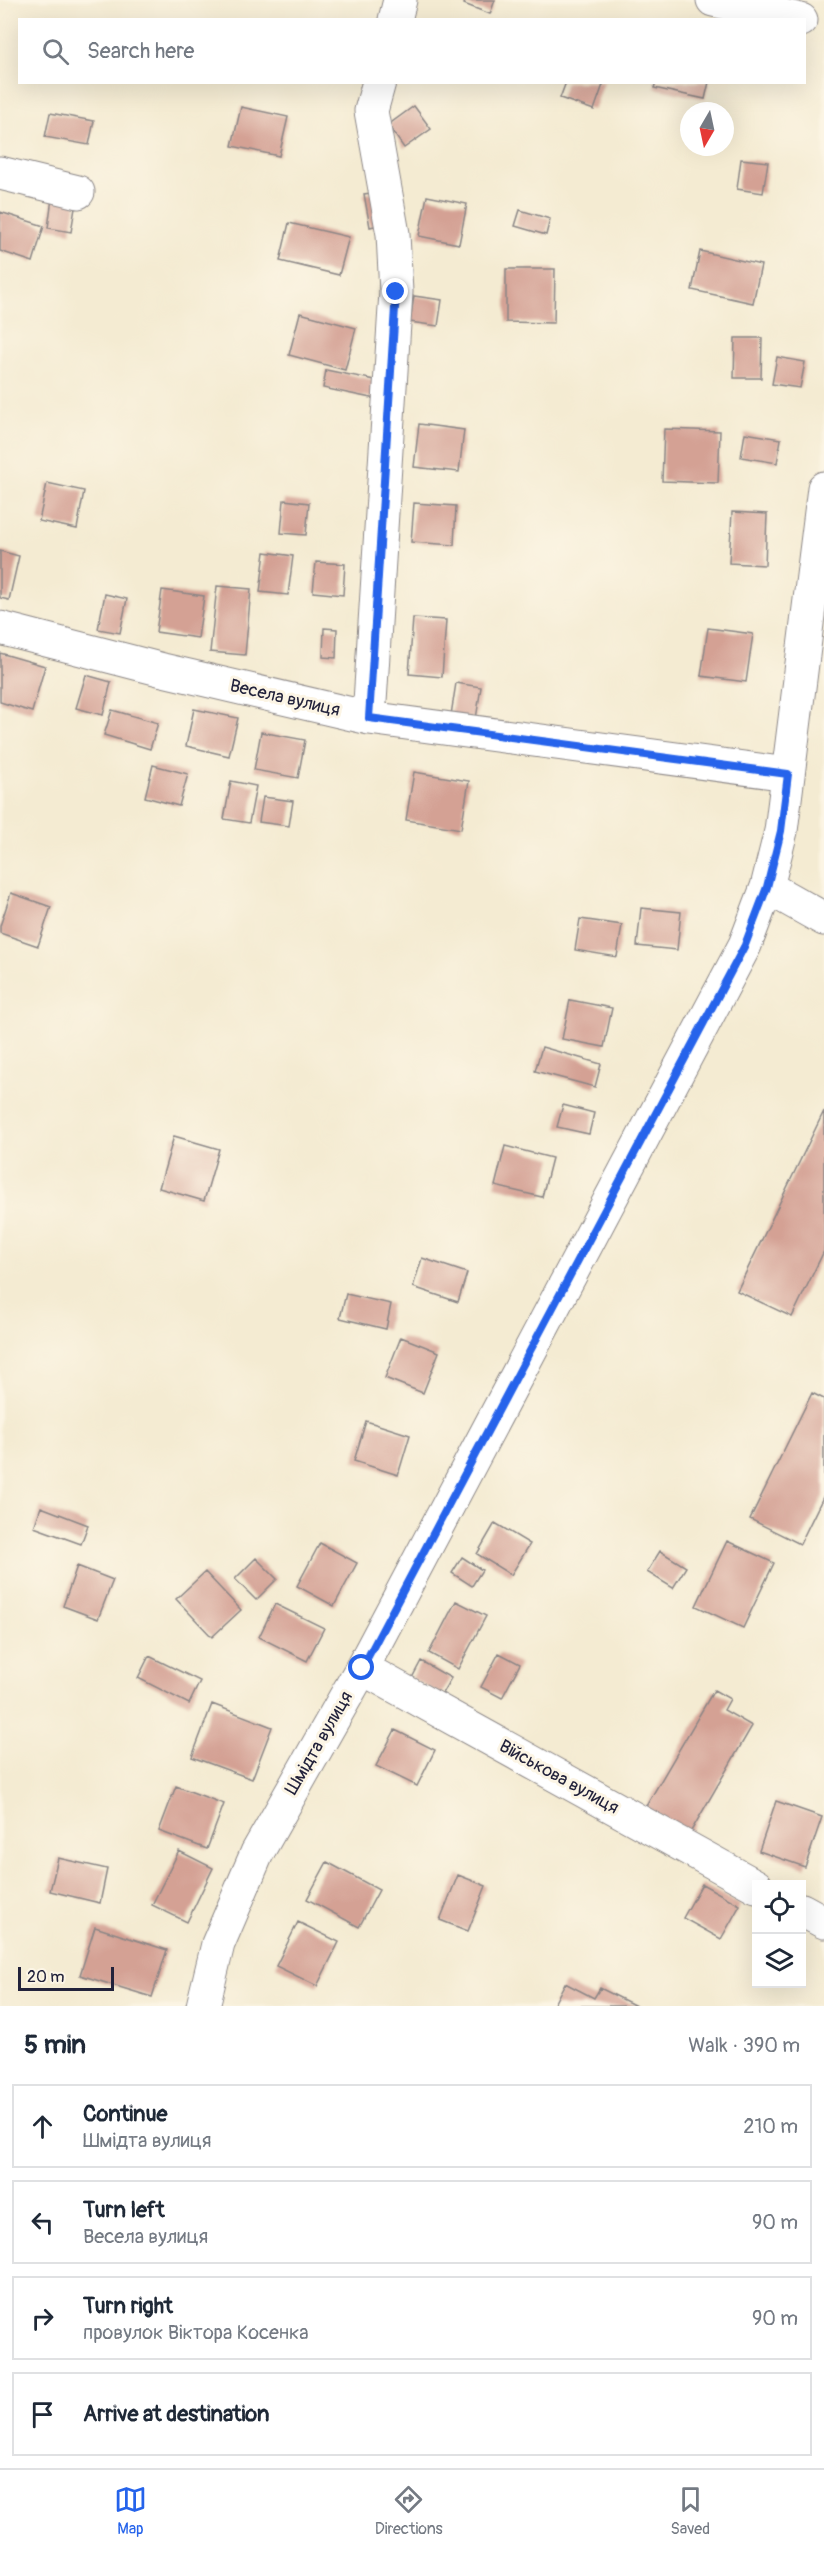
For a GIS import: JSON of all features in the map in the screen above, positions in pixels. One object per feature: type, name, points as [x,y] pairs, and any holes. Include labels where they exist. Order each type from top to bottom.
[{"type":"street","points":[[396,18],[400,0]]},
{"type":"street","points":[[713,0],[794,18]]},
{"type":"street","points":[[806,21],[824,28]]},
{"type":"street","points":[[369,718],[396,292],[393,234],[371,111],[378,84]]},
{"type":"street","points":[[0,173],[78,192]]},
{"type":"street","name":"Шмідта вулиця","points":[[203,2006],[218,1944],[257,1852],[362,1668],[745,945],[767,887],[781,831],[823,508]]},
{"type":"street","name":"Весела вулиця","points":[[0,628],[163,670],[369,718],[788,774]]},
{"type":"street","points":[[767,887],[824,919]]},
{"type":"street","name":"Військова вулиця","points":[[362,1668],[752,1884]]},
{"type":"street","points":[[806,1913],[824,1922]]},
{"type":"building","points":[[465,0],[495,0],[490,14],[464,4]]},
{"type":"building","points":[[565,84],[603,84],[594,110],[560,98]]},
{"type":"building","points":[[655,84],[709,84],[705,99],[654,88]]},
{"type":"building","points":[[414,106],[431,129],[404,148],[388,125]]},
{"type":"building","points":[[241,107],[288,117],[279,156],[232,146]]},
{"type":"building","points":[[50,113],[94,121],[89,145],[45,137]]},
{"type":"building","points":[[741,159],[768,162],[763,193],[737,189]]},
{"type":"building","points":[[378,192],[383,224],[370,227],[364,194]]},
{"type":"building","points":[[427,196],[467,204],[459,244],[419,236]]},
{"type":"building","points":[[52,198],[76,202],[71,232],[48,228]]},
{"type":"building","points":[[520,210],[550,219],[546,235],[515,226]]},
{"type":"building","points":[[0,212],[44,226],[33,262],[0,251]]},
{"type":"building","points":[[289,223],[349,237],[339,275],[280,261]]},
{"type":"building","points":[[700,251],[761,265],[753,303],[692,290]]},
{"type":"building","points":[[506,269],[555,269],[554,323],[506,322]]},
{"type":"building","points":[[414,296],[442,300],[438,326],[410,322]]},
{"type":"building","points":[[300,313],[356,328],[345,370],[289,355]]},
{"type":"building","points":[[735,338],[762,338],[761,378],[734,378]]},
{"type":"building","points":[[777,357],[805,362],[800,388],[772,384]]},
{"type":"building","points":[[326,370],[380,381],[376,399],[323,388]]},
{"type":"building","points":[[419,424],[464,430],[459,472],[414,467]]},
{"type":"building","points":[[664,429],[720,431],[718,483],[662,481]]},
{"type":"building","points":[[745,433],[781,439],[777,463],[741,457]]},
{"type":"building","points":[[47,483],[84,491],[77,529],[39,521]]},
{"type":"building","points":[[284,500],[309,503],[306,535],[281,533]]},
{"type":"building","points":[[414,503],[456,506],[454,545],[411,542]]},
{"type":"building","points":[[732,512],[767,514],[765,565],[729,563]]},
{"type":"building","points":[[0,551],[19,556],[9,600],[0,598]]},
{"type":"building","points":[[265,552],[293,556],[288,595],[260,592]]},
{"type":"building","points":[[316,562],[345,564],[343,595],[313,592]]},
{"type":"building","points":[[217,586],[251,589],[245,655],[210,652]]},
{"type":"building","points":[[162,590],[204,596],[198,638],[156,632]]},
{"type":"building","points":[[105,594],[127,599],[120,633],[98,629]]},
{"type":"building","points":[[413,618],[446,620],[442,677],[409,674]]},
{"type":"building","points":[[324,628],[337,629],[336,658],[323,657]]},
{"type":"building","points":[[708,628],[753,634],[746,682],[701,676]]},
{"type":"building","points":[[0,653],[45,666],[32,712],[0,702]]},
{"type":"building","points":[[86,675],[111,682],[103,715],[76,708]]},
{"type":"building","points":[[456,683],[481,687],[476,719],[451,715]]},
{"type":"building","points":[[194,709],[238,718],[229,756],[186,746]]},
{"type":"building","points":[[112,710],[158,723],[150,749],[104,735]]},
{"type":"building","points":[[261,732],[305,740],[298,778],[254,770]]},
{"type":"building","points":[[153,765],[188,774],[179,806],[145,797]]},
{"type":"building","points":[[414,772],[469,781],[461,829],[406,820]]},
{"type":"building","points":[[231,781],[256,786],[249,823],[224,819]]},
{"type":"building","points":[[263,797],[293,801],[289,826],[259,822]]},
{"type":"building","points":[[11,893],[51,907],[38,946],[0,933],[0,926]]},
{"type":"building","points":[[641,908],[681,912],[677,950],[637,946]]},
{"type":"building","points":[[580,919],[622,925],[617,957],[575,950]]},
{"type":"building","points":[[570,1000],[612,1008],[604,1047],[562,1039]]},
{"type":"building","points":[[542,1047],[601,1064],[595,1087],[535,1071]]},
{"type":"building","points":[[563,1105],[594,1113],[589,1134],[557,1127]]},
{"type":"building","points":[[824,1111],[824,1251],[792,1317],[737,1291]]},
{"type":"building","points":[[174,1136],[219,1149],[204,1201],[159,1188]]},
{"type":"building","points":[[505,1146],[552,1158],[542,1197],[495,1186]]},
{"type":"building","points":[[422,1258],[467,1273],[458,1302],[413,1287]]},
{"type":"building","points":[[346,1294],[391,1304],[386,1329],[340,1318]]},
{"type":"building","points":[[401,1337],[439,1352],[423,1393],[385,1378]]},
{"type":"building","points":[[812,1393],[824,1399],[824,1495],[800,1544],[750,1519]]},
{"type":"building","points":[[366,1421],[410,1435],[398,1475],[354,1461]]},
{"type":"building","points":[[41,1507],[88,1525],[81,1544],[34,1527]]},
{"type":"building","points":[[495,1523],[530,1544],[511,1575],[477,1554]]},
{"type":"building","points":[[727,1541],[774,1563],[743,1628],[696,1606]]},
{"type":"building","points":[[320,1543],[357,1563],[334,1606],[297,1586]]},
{"type":"building","points":[[660,1551],[686,1567],[673,1588],[647,1572]]},
{"type":"building","points":[[462,1557],[482,1570],[472,1586],[452,1573]]},
{"type":"building","points":[[256,1558],[277,1579],[256,1600],[235,1579]]},
{"type":"building","points":[[77,1566],[113,1580],[98,1619],[63,1606]]},
{"type":"building","points":[[205,1572],[241,1610],[212,1637],[176,1599]]},
{"type":"building","points":[[456,1601],[486,1616],[458,1669],[429,1653]]},
{"type":"building","points":[[275,1604],[324,1628],[307,1661],[259,1637]]},
{"type":"building","points":[[499,1653],[520,1664],[502,1698],[481,1687]]},
{"type":"building","points":[[149,1656],[200,1681],[189,1704],[138,1678]]},
{"type":"building","points":[[421,1661],[451,1678],[441,1695],[412,1678]]},
{"type":"building","points":[[714,1690],[730,1699],[724,1710],[752,1726],[690,1833],[645,1808]]},
{"type":"building","points":[[212,1704],[272,1727],[252,1779],[192,1757]]},
{"type":"building","points":[[395,1730],[435,1750],[417,1786],[376,1766]]},
{"type":"building","points":[[176,1786],[224,1804],[207,1849],[159,1831]]},
{"type":"building","points":[[776,1801],[822,1817],[805,1867],[759,1851]]},
{"type":"building","points":[[179,1851],[213,1868],[187,1922],[152,1905]]},
{"type":"building","points":[[58,1858],[107,1869],[100,1903],[50,1891]]},
{"type":"building","points":[[327,1862],[379,1890],[359,1927],[307,1899]]},
{"type":"building","points":[[458,1875],[486,1886],[468,1931],[440,1920]]},
{"type":"building","points":[[702,1884],[740,1905],[721,1939],[683,1918]]},
{"type":"building","points":[[298,1922],[339,1942],[317,1986],[276,1966]]},
{"type":"building","points":[[95,1927],[167,1950],[152,1997],[80,1975]]},
{"type":"building","points":[[565,1983],[594,1998],[600,1988],[636,2006],[553,2006]]},
{"type":"route","points":[[362,1668],[745,945],[767,887],[781,831],[788,774],[369,718],[396,292]]}]
